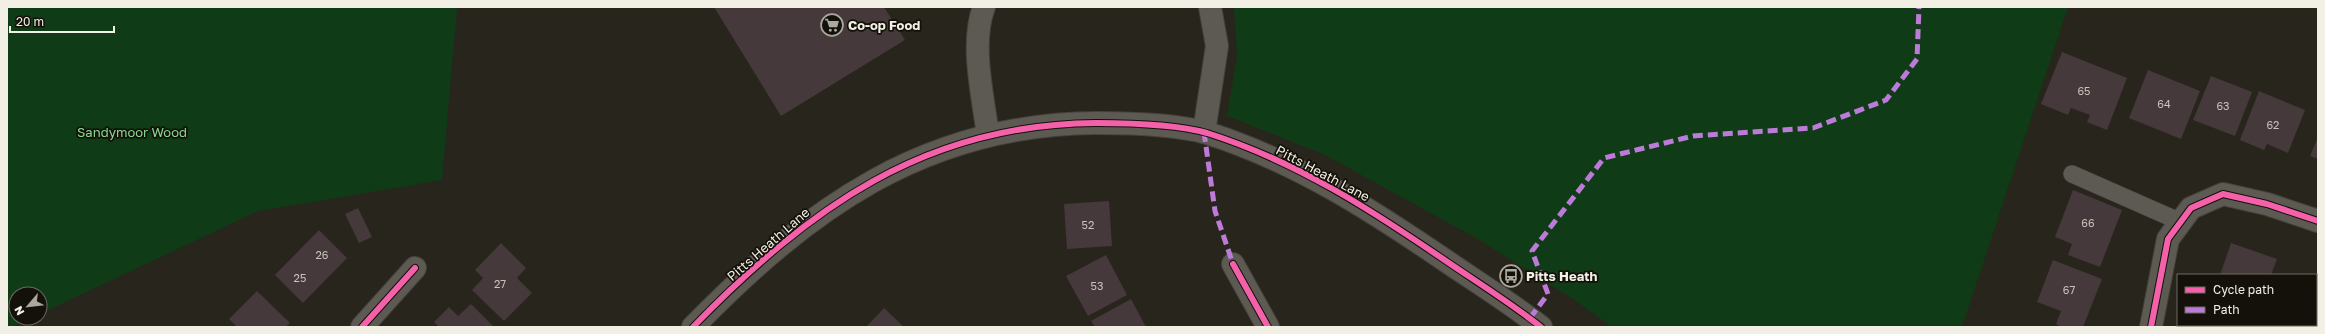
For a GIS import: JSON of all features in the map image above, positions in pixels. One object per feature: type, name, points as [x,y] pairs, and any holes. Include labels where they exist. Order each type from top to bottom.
[{"type":"street","points":[[984,7],[980,17],[978,57],[988,135]]},
{"type":"street","points":[[1204,132],[1217,46],[1210,7]]},
{"type":"street","name":"Pitts Heath Lane","points":[[693,327],[791,235],[832,205],[876,178],[932,152],[988,135],[1028,127],[1083,123],[1135,123],[1204,132],[1265,154],[1319,181],[1384,219],[1541,327]]},
{"type":"street","points":[[2151,327],[2168,239],[2190,208],[2223,194],[2267,204],[2318,221]]},
{"type":"street","points":[[1232,264],[1268,327]]},
{"type":"street","points":[[362,327],[415,268]]},
{"type":"lane","points":[[2072,174],[2181,222]]},
{"type":"green space","name":"Sandymoor Wood","points":[[7,7],[457,7],[442,180],[258,211],[48,310],[48,286],[8,286],[8,326],[14,326],[7,327]]},
{"type":"green space","points":[[1234,7],[2068,7],[1962,327],[1612,327],[1573,299],[1478,239],[1323,154],[1227,116],[1237,57]]},
{"type":"building","points":[[714,7],[884,7],[905,40],[781,116]]},
{"type":"building","points":[[2062,52],[2127,78],[2107,130],[2087,122],[2090,115],[2071,108],[2068,115],[2041,104]]},
{"type":"building","points":[[2148,70],[2200,91],[2181,139],[2129,118]]},
{"type":"building","points":[[2211,76],[2252,92],[2235,136],[2193,120]]},
{"type":"building","points":[[2259,91],[2305,110],[2288,153],[2267,144],[2264,150],[2240,140]]},
{"type":"building","points":[[2318,137],[2318,159],[2310,156]]},
{"type":"building","points":[[2073,190],[2122,210],[2100,267],[2068,255],[2072,244],[2055,237]]},
{"type":"building","points":[[1109,201],[1112,246],[1067,249],[1064,204]]},
{"type":"building","points":[[358,208],[372,237],[359,243],[345,214]]},
{"type":"building","points":[[319,230],[347,258],[303,303],[275,275]]},
{"type":"building","points":[[501,243],[526,268],[517,278],[532,293],[504,321],[472,290],[483,278],[475,270]]},
{"type":"building","points":[[2231,243],[2277,259],[2271,274],[2220,274]]},
{"type":"building","points":[[1106,255],[1127,295],[1088,316],[1066,276]]},
{"type":"building","points":[[2053,260],[2102,279],[2083,327],[2062,327],[2056,324],[2061,311],[2037,302]]},
{"type":"building","points":[[257,291],[290,323],[286,327],[237,327],[229,319]]},
{"type":"building","points":[[1131,299],[1146,327],[1095,327],[1091,321]]},
{"type":"building","points":[[471,304],[494,327],[439,327],[434,322],[449,307],[458,316]]},
{"type":"building","points":[[884,308],[904,327],[866,327]]},
{"type":"building","points":[[2206,326],[2258,326],[2258,327]]},
{"type":"marked path","points":[[1530,318],[1548,294],[1532,251],[1604,158],[1693,136],[1813,128],[1886,100],[1917,59],[1919,7]]},
{"type":"marked path","points":[[1204,132],[1215,211],[1233,264]]},
{"type":"cycle path","points":[[693,327],[736,284],[780,245],[826,211],[873,181],[923,157],[977,139],[1034,127],[1096,123],[1152,125],[1194,130],[1240,144],[1272,158],[1303,173],[1362,206],[1496,294],[1541,327]]},
{"type":"cycle path","points":[[2151,327],[2168,239],[2191,208],[2223,194],[2267,204],[2318,221]]},
{"type":"cycle path","points":[[1233,264],[1268,327]]},
{"type":"cycle path","points":[[362,327],[415,268]]},
{"type":"place","name":"Co-op Food","points":[[832,25]]},
{"type":"place","name":"Pitts Heath","points":[[1511,276]]}]
